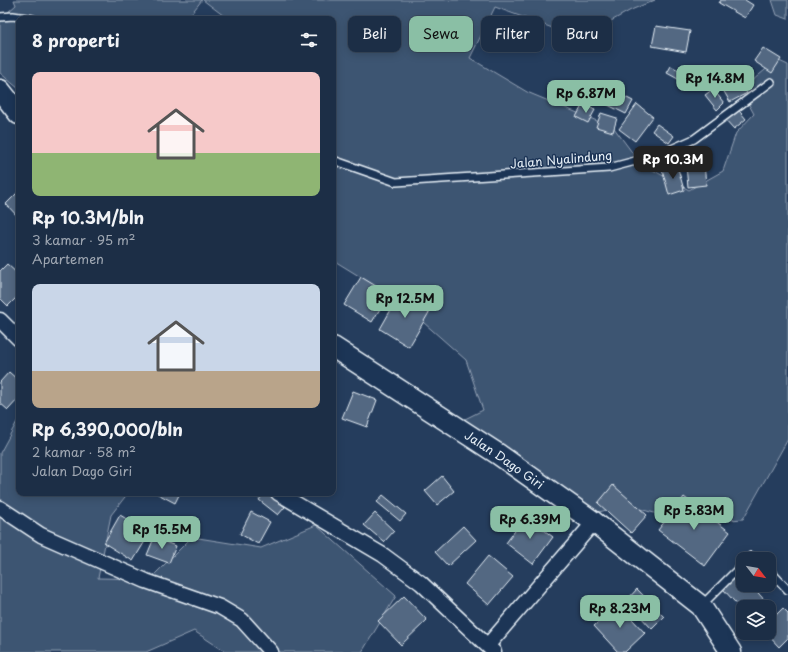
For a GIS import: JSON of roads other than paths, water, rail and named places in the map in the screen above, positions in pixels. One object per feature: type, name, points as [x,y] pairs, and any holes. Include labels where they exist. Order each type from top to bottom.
[{"type":"main road","points":[[0,90],[16,110]]},
{"type":"main road","name":"Jalan Dago Giri","points":[[336,349],[498,454],[594,522],[702,606],[731,652]]},
{"type":"street","points":[[0,320],[16,336]]},
{"type":"street","points":[[283,496],[383,555],[421,583],[491,648],[594,522]]},
{"type":"street","points":[[0,508],[41,535],[146,581],[220,607],[242,620],[271,652]]},
{"type":"lane","points":[[0,17],[16,16]]},
{"type":"lane","name":"Jalan Nyalindung","points":[[336,161],[396,182],[609,168],[658,156],[694,139],[771,82]]},
{"type":"lane","points":[[702,606],[736,571]]},
{"type":"lane","points":[[776,577],[788,590]]}]
